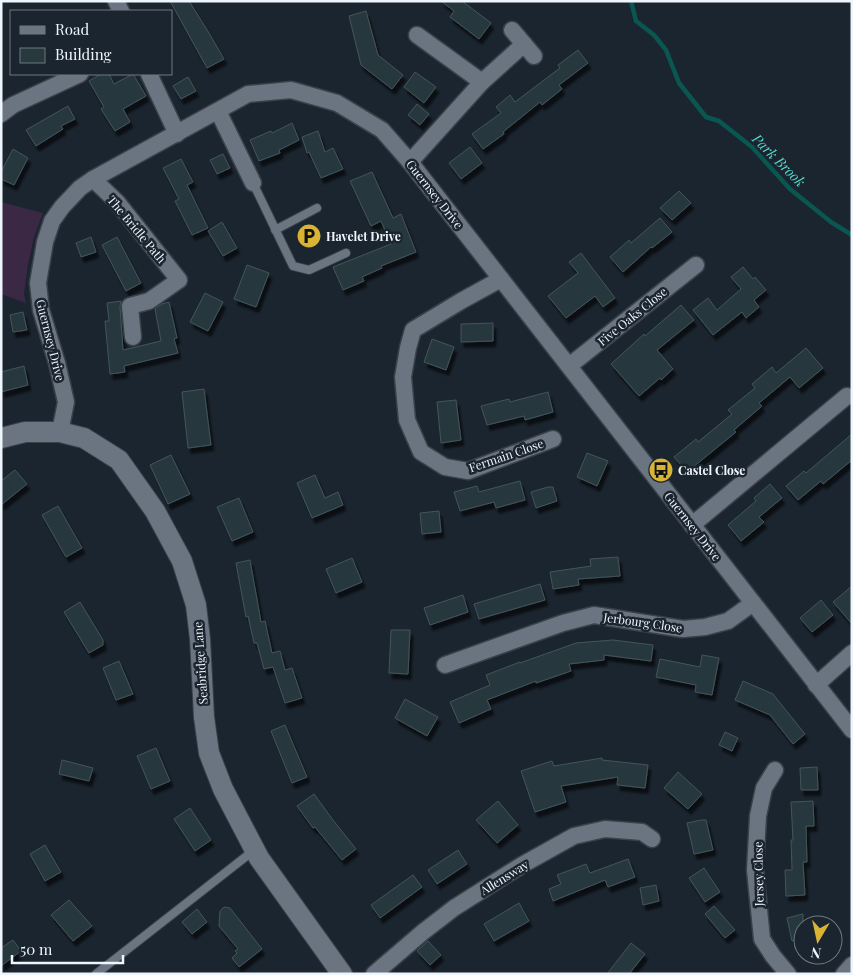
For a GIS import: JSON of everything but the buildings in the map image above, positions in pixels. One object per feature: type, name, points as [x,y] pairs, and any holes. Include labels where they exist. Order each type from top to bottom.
[{"type":"street","points":[[410,162],[482,82],[529,50],[512,30]]},
{"type":"street","points":[[417,35],[482,82]]},
{"type":"street","points":[[1,114],[13,105],[78,75]]},
{"type":"street","points":[[149,75],[177,134]]},
{"type":"street","name":"Guernsey Drive","points":[[60,432],[66,402],[57,363],[41,310],[38,283],[44,242],[52,221],[62,207],[80,188],[93,180],[248,94],[292,90],[338,103],[382,130],[410,162],[852,730]]},
{"type":"street","points":[[218,111],[253,183]]},
{"type":"street","name":"The Bridle Path","points":[[93,180],[117,202],[179,280],[149,301],[130,306],[133,337]]},
{"type":"street","name":"Five Oaks Close","points":[[569,366],[696,265]]},
{"type":"street","name":"Fermain Close","points":[[501,279],[460,301],[413,330],[403,377],[407,420],[421,452],[445,467],[468,471],[553,439]]},
{"type":"street","points":[[692,525],[847,396]]},
{"type":"street","name":"Seabridge Lane","points":[[1,438],[25,432],[60,432],[84,438],[119,460],[155,512],[182,561],[196,604],[200,639],[204,717],[209,753],[223,789],[259,858],[342,974]]},
{"type":"street","name":"Jerbourg Close","points":[[445,665],[563,623],[594,615],[683,629],[705,627],[728,621],[753,603]]},
{"type":"street","points":[[816,685],[852,653]]},
{"type":"street","name":"Jersey Close","points":[[775,770],[764,788],[758,816],[755,870],[762,938],[773,956],[788,974]]},
{"type":"street","name":"Allensway","points":[[374,974],[422,932],[454,908],[522,865],[574,836],[605,829],[642,832],[652,839]]},
{"type":"street","points":[[844,974],[852,966]]},
{"type":"lane","points":[[253,183],[293,266],[309,270],[346,253]]},
{"type":"lane","points":[[274,230],[317,208]]},
{"type":"lane","points":[[96,974],[254,850]]},
{"type":"shaded area","points":[[1,202],[43,213],[34,237],[28,264],[24,294],[26,303],[1,294]]},
{"type":"waterway","name":"Park Brook","points":[[631,1],[636,21],[654,35],[666,50],[679,83],[706,117],[719,121],[752,147],[790,189],[831,222],[852,235]]},
{"type":"place","name":"Havelet Drive","points":[[309,236]]},
{"type":"place","name":"Castel Close","points":[[661,470]]}]
